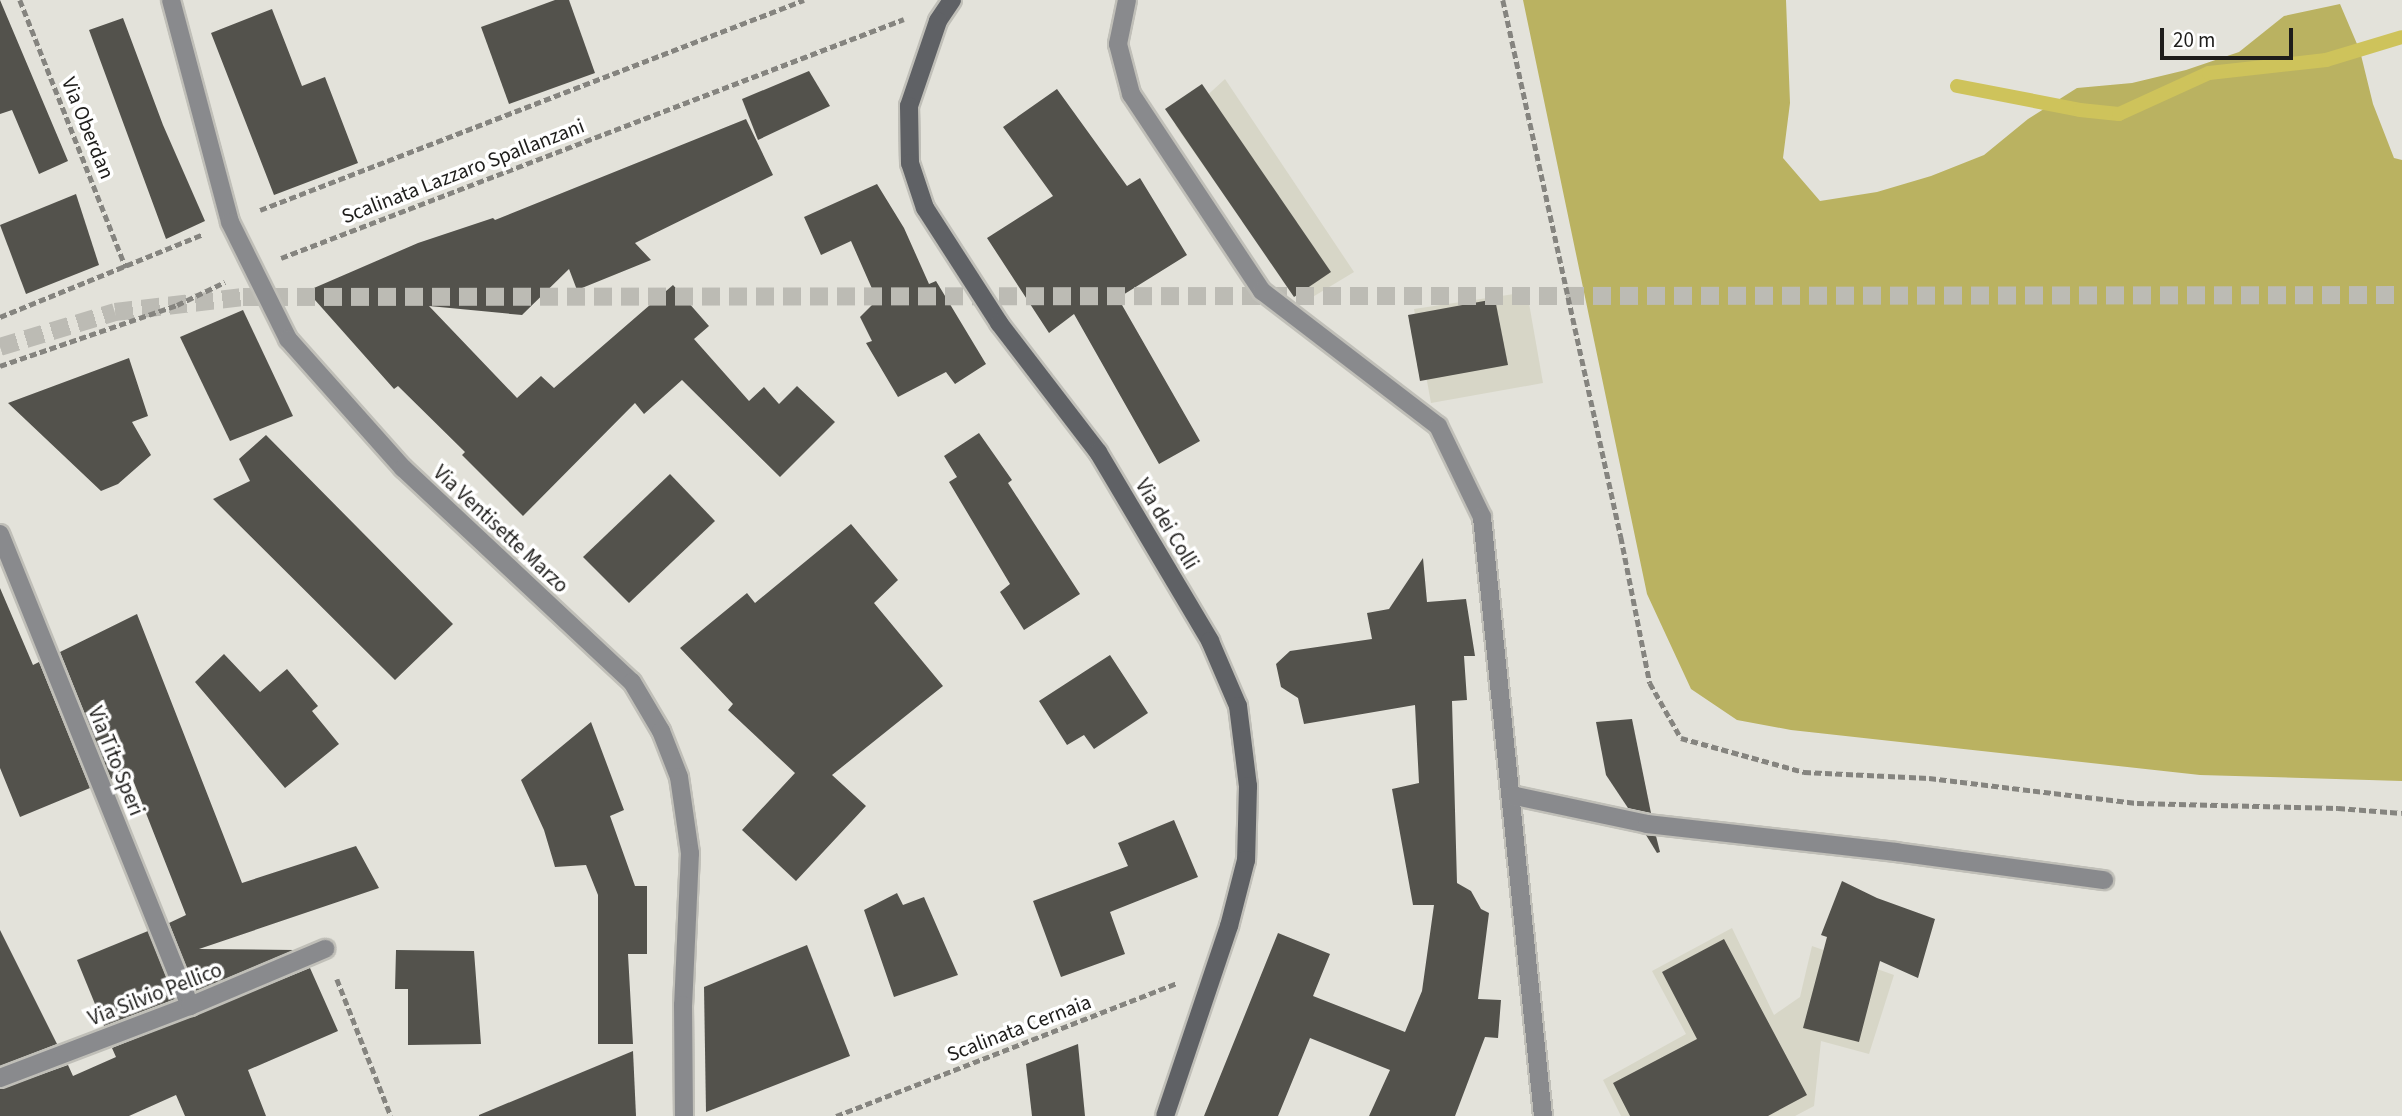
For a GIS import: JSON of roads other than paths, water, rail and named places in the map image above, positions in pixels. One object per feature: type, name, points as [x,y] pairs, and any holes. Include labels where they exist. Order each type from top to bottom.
[{"type":"street","name":"Via Ventisette Marzo","points":[[170,0],[230,222],[288,339],[403,468],[632,682],[661,731],[679,777],[690,853],[683,1005],[684,1116]]},
{"type":"street","name":"Via dei Colli","points":[[952,0],[938,21],[909,106],[910,163],[925,208],[999,323],[1098,452],[1210,641],[1238,706],[1248,786],[1246,860],[1214,969],[1165,1116]]},
{"type":"street","points":[[1127,0],[1118,44],[1131,94],[1262,291],[1438,426],[1482,517],[1543,1116]]},
{"type":"street","name":"Via Tito Speri","points":[[0,534],[190,1006]]},
{"type":"street","points":[[1511,795],[1647,824],[1896,852],[2104,880]]},
{"type":"street","name":"Via Silvio Pellico","points":[[0,1078],[190,1006],[325,949]]},
{"type":"waterway","points":[[1957,86],[2080,110],[2119,114],[2209,73],[2326,60],[2402,37]]},
{"type":"tunnel","points":[[0,347],[115,312],[243,297],[2402,295]]}]
